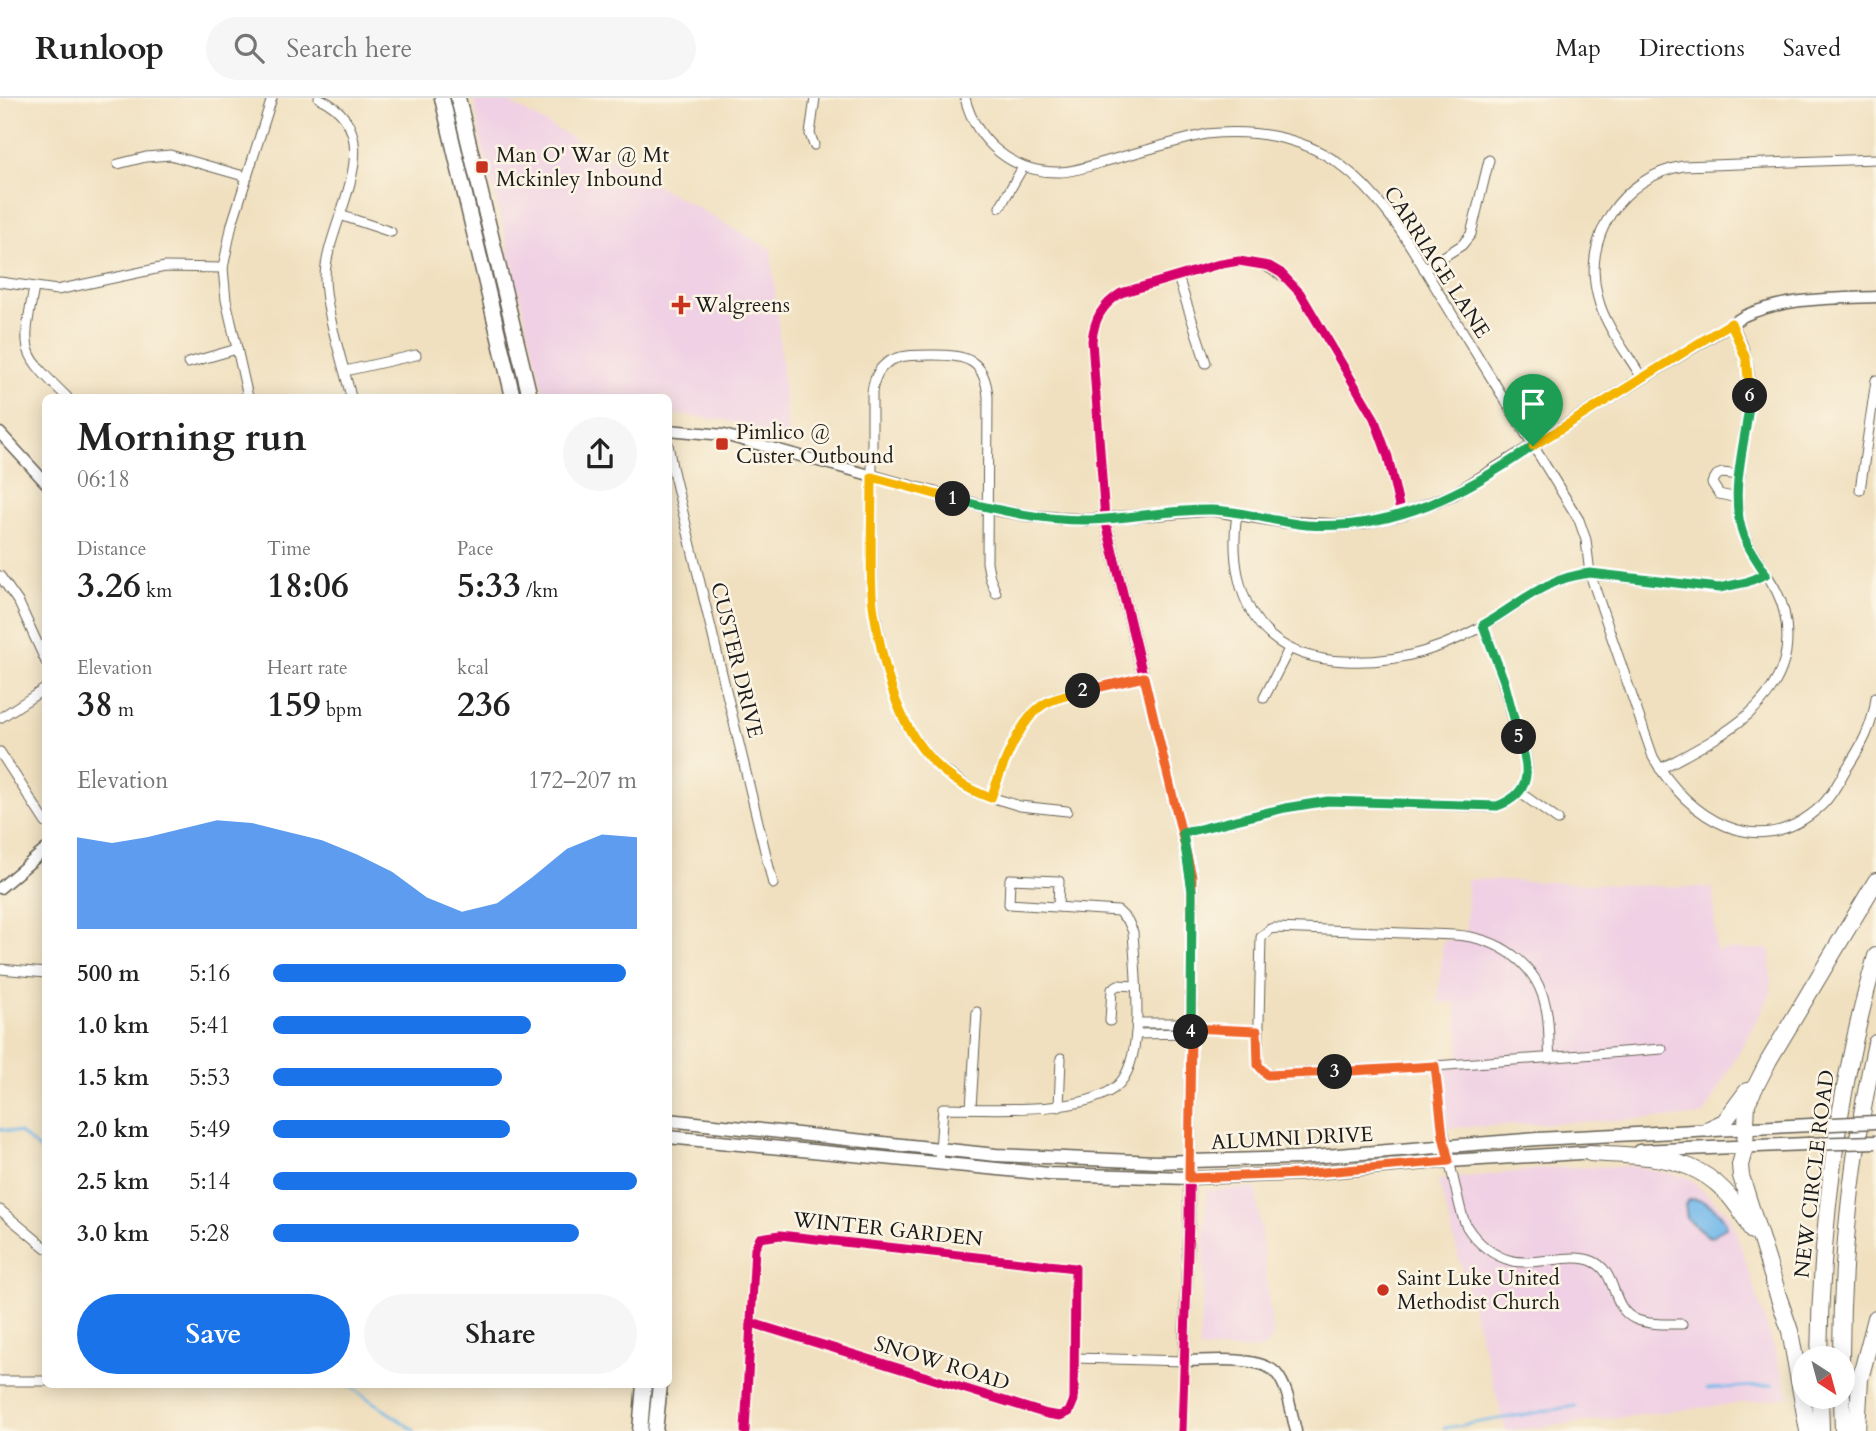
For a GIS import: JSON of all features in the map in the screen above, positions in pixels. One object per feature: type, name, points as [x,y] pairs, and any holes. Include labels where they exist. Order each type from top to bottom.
[{"type":"highway","points":[[1808,1431],[1793,1342],[1741,1176],[1740,1165],[1745,1147],[1744,1127],[1747,1104],[1769,1060],[1876,881]]},
{"type":"highway","name":"NEW CIRCLE ROAD","points":[[1819,1346],[1820,1294],[1831,1169],[1850,1057],[1876,956]]},
{"type":"highway","name":"NEW CIRCLE ROAD","points":[[1841,1346],[1842,1285],[1849,1202],[1863,1107],[1876,1043]]},
{"type":"highway","points":[[1709,1129],[1720,1125],[1728,1116],[1769,1060]]},
{"type":"highway","points":[[1590,1153],[1657,1156],[1675,1160],[1705,1176],[1719,1187],[1742,1214],[1776,1288]]},
{"type":"highway","points":[[1857,1431],[1860,1379],[1876,1318]]},
{"type":"highway","points":[[1820,1409],[1821,1431]]},
{"type":"highway","points":[[1842,1409],[1843,1431]]},
{"type":"main road","points":[[442,98],[512,394]]},
{"type":"main road","points":[[458,98],[529,394]]},
{"type":"main road","name":"ALUMNI DRIVE","points":[[672,1120],[1053,1159],[1189,1162],[1300,1158],[1709,1129],[1876,1122]]},
{"type":"main road","name":"ALUMNI DRIVE","points":[[672,1137],[1049,1174],[1189,1178],[1301,1174],[1449,1161],[1590,1153],[1876,1142]]},
{"type":"main road","points":[[640,1431],[644,1388]]},
{"type":"main road","points":[[655,1431],[660,1388]]},
{"type":"street","points":[[247,394],[226,300],[223,268],[225,247],[272,98]]},
{"type":"street","points":[[319,98],[331,104],[342,117],[354,141],[355,165],[329,248],[325,279],[327,298],[350,394]]},
{"type":"street","points":[[814,145],[810,134],[815,98]]},
{"type":"street","name":"CARRIAGE LANE","points":[[965,98],[976,126],[984,137],[1000,153],[1023,167],[1049,172],[1069,172],[1206,134],[1241,132],[1275,136],[1316,151],[1353,174],[1384,208],[1579,520],[1586,540],[1590,573],[1648,743],[1660,769],[1679,795],[1714,822],[1742,831],[1756,832],[1783,828],[1803,820],[1831,795],[1869,730],[1876,697]]},
{"type":"street","points":[[118,164],[146,157],[170,155],[247,177]]},
{"type":"street","points":[[1642,377],[1601,308],[1594,277],[1596,244],[1603,226],[1621,199],[1646,180],[1671,168],[1683,166],[1876,159]]},
{"type":"street","points":[[1424,270],[1462,245],[1471,234],[1489,160]]},
{"type":"street","points":[[1000,207],[1023,167]]},
{"type":"street","points":[[340,215],[391,232]]},
{"type":"street","points":[[1182,1431],[1189,1178],[1192,891],[1183,833],[1105,519],[1092,341],[1094,326],[1102,309],[1121,293],[1239,261],[1269,266],[1290,281],[1374,418],[1388,457],[1401,515]]},
{"type":"street","points":[[0,282],[34,288],[65,289],[165,267],[223,268]]},
{"type":"street","points":[[1178,277],[1206,363]]},
{"type":"street","points":[[34,288],[27,329],[27,348],[35,365],[64,394]]},
{"type":"street","points":[[672,430],[724,435],[872,477],[1031,516],[1086,520],[1199,510],[1237,513],[1284,522],[1327,525],[1365,523],[1401,515],[1454,494],[1731,323],[1758,310],[1787,302],[1876,297]]},
{"type":"street","points":[[1660,769],[1734,726],[1757,706],[1779,675],[1785,659],[1787,628],[1784,611],[1778,593],[1744,537],[1738,516],[1737,498],[1751,386],[1742,347],[1731,323]]},
{"type":"street","points":[[188,363],[237,349]]},
{"type":"street","points":[[345,371],[415,355]]},
{"type":"street","points":[[996,593],[987,562],[987,383],[980,368],[966,358],[956,355],[907,355],[888,361],[876,374],[872,392],[873,605],[885,668],[898,709],[911,734],[938,766],[966,787],[1020,806],[1067,811]]},
{"type":"street","points":[[1860,490],[1876,380]]},
{"type":"street","points":[[0,433],[42,479]]},
{"type":"street","name":"CUSTER DRIVE","points":[[672,467],[773,884]]},
{"type":"street","points":[[1737,498],[1719,494],[1712,483],[1717,475],[1722,473],[1740,475]]},
{"type":"street","points":[[1237,513],[1234,550],[1237,568],[1246,602],[1261,627],[1289,649],[1314,658],[1333,661],[1375,662],[1413,656],[1443,646],[1483,625],[1549,583],[1574,575],[1590,573],[1719,588],[1747,582],[1766,574]]},
{"type":"street","points":[[0,576],[19,603],[42,653]]},
{"type":"street","points":[[1183,833],[1307,803],[1343,801],[1491,807],[1504,803],[1519,792],[1526,777],[1527,761],[1513,720],[1504,681],[1483,625]]},
{"type":"street","points":[[1264,698],[1289,649]]},
{"type":"street","points":[[991,798],[1023,726],[1033,712],[1059,697],[1144,677]]},
{"type":"street","points":[[0,718],[42,691]]},
{"type":"street","points":[[0,752],[42,818]]},
{"type":"street","points":[[1519,792],[1558,820]]},
{"type":"street","points":[[0,888],[42,852]]},
{"type":"street","points":[[939,1164],[943,1108],[1059,1107],[1084,1102],[1103,1094],[1122,1080],[1137,1023],[1133,932],[1128,921],[1118,911],[1009,904],[1010,879],[1059,881],[1058,906]]},
{"type":"street","points":[[1550,1058],[1546,1009],[1537,982],[1529,970],[1506,949],[1482,938],[1462,935],[1270,929],[1265,932],[1260,942],[1258,1065],[1264,1073],[1271,1076],[1435,1066],[1550,1058],[1662,1049]]},
{"type":"street","points":[[0,969],[42,973]]},
{"type":"street","points":[[1110,1021],[1112,989],[1118,985],[1135,986]]},
{"type":"street","points":[[971,1108],[978,1012]]},
{"type":"street","points":[[1137,1023],[1257,1031]]},
{"type":"street","points":[[1136,1034],[1191,1028]]},
{"type":"street","points":[[1059,1107],[1061,1058]]},
{"type":"street","points":[[1435,1066],[1445,1146],[1461,1212],[1475,1237],[1492,1252],[1524,1263],[1576,1258],[1594,1261],[1608,1275],[1618,1301],[1629,1315],[1648,1323],[1682,1324]]},
{"type":"street","points":[[0,1210],[42,1245]]},
{"type":"street","name":"WINTER GARDEN","points":[[745,1431],[756,1243],[764,1236],[780,1235],[1075,1268],[1075,1358]]},
{"type":"street","name":"SNOW ROAD","points":[[752,1322],[1054,1416],[1066,1413],[1073,1405],[1075,1358]]},
{"type":"street","points":[[1075,1358],[1252,1362],[1269,1367],[1284,1387],[1296,1431]]},
{"type":"street","points":[[0,1381],[42,1381]]},
{"type":"shaded area","points":[[474,98],[501,98],[771,249],[789,442],[730,421],[672,415],[672,394],[544,394],[481,140]]},
{"type":"shaded area","points":[[1467,879],[1713,888],[1716,950],[1770,949],[1771,994],[1703,1116],[1447,1128],[1441,1058],[1460,1057],[1456,1003],[1438,1003],[1443,940],[1466,940]]},
{"type":"shaded area","points":[[1637,1166],[1689,1178],[1731,1216],[1790,1397],[1506,1431],[1438,1180],[1552,1168]]},
{"type":"shaded area","points":[[1256,1188],[1273,1339],[1262,1349],[1199,1349],[1206,1190]]},
{"type":"water","points":[[1690,1199],[1713,1207],[1722,1215],[1727,1226],[1711,1237],[1708,1236],[1687,1219],[1685,1204]]},
{"type":"waterway","points":[[0,1129],[20,1133],[42,1152]]},
{"type":"waterway","points":[[1707,1389],[1773,1385]]},
{"type":"waterway","points":[[353,1388],[415,1431]]},
{"type":"waterway","points":[[1444,1428],[1576,1406]]},
{"type":"cycle path","points":[[1182,1431],[1189,1220],[1192,876],[1105,519],[1092,341],[1100,313],[1121,293],[1216,265],[1239,261],[1269,266],[1281,273],[1300,293],[1374,418],[1388,457],[1401,515]]},
{"type":"cycle path","points":[[745,1431],[755,1248],[760,1238],[780,1235],[1075,1268],[1074,1400],[1069,1412],[1060,1416],[752,1323]]},
{"type":"place","name":"Man O' War @ Mt Mckinley Inbound","points":[[482,167]]},
{"type":"place","name":"Walgreens","points":[[681,305]]},
{"type":"place","name":"Pimlico @ Custer Outbound","points":[[722,444]]},
{"type":"place","name":"Saint Luke United Methodist Church","points":[[1383,1290]]},
{"type":"route","points":[[1533,446],[1454,494],[1419,510],[1387,519],[1342,525],[1308,525],[1212,510],[1086,520],[1031,516],[997,510],[872,477],[874,616],[891,691],[904,722],[927,755],[953,779],[991,798],[1023,726],[1033,712],[1059,697],[1144,677],[1192,876],[1192,891],[1191,1028],[1257,1031],[1258,1065],[1264,1073],[1271,1076],[1435,1066],[1443,1136],[1449,1161],[1301,1174],[1189,1178],[1192,876],[1183,833],[1307,803],[1328,801],[1471,807],[1491,807],[1504,803],[1522,788],[1528,769],[1504,681],[1483,625],[1549,583],[1574,575],[1590,573],[1719,588],[1747,582],[1766,574],[1748,546],[1738,516],[1737,493],[1751,386],[1746,359],[1731,323],[1533,446]]}]
